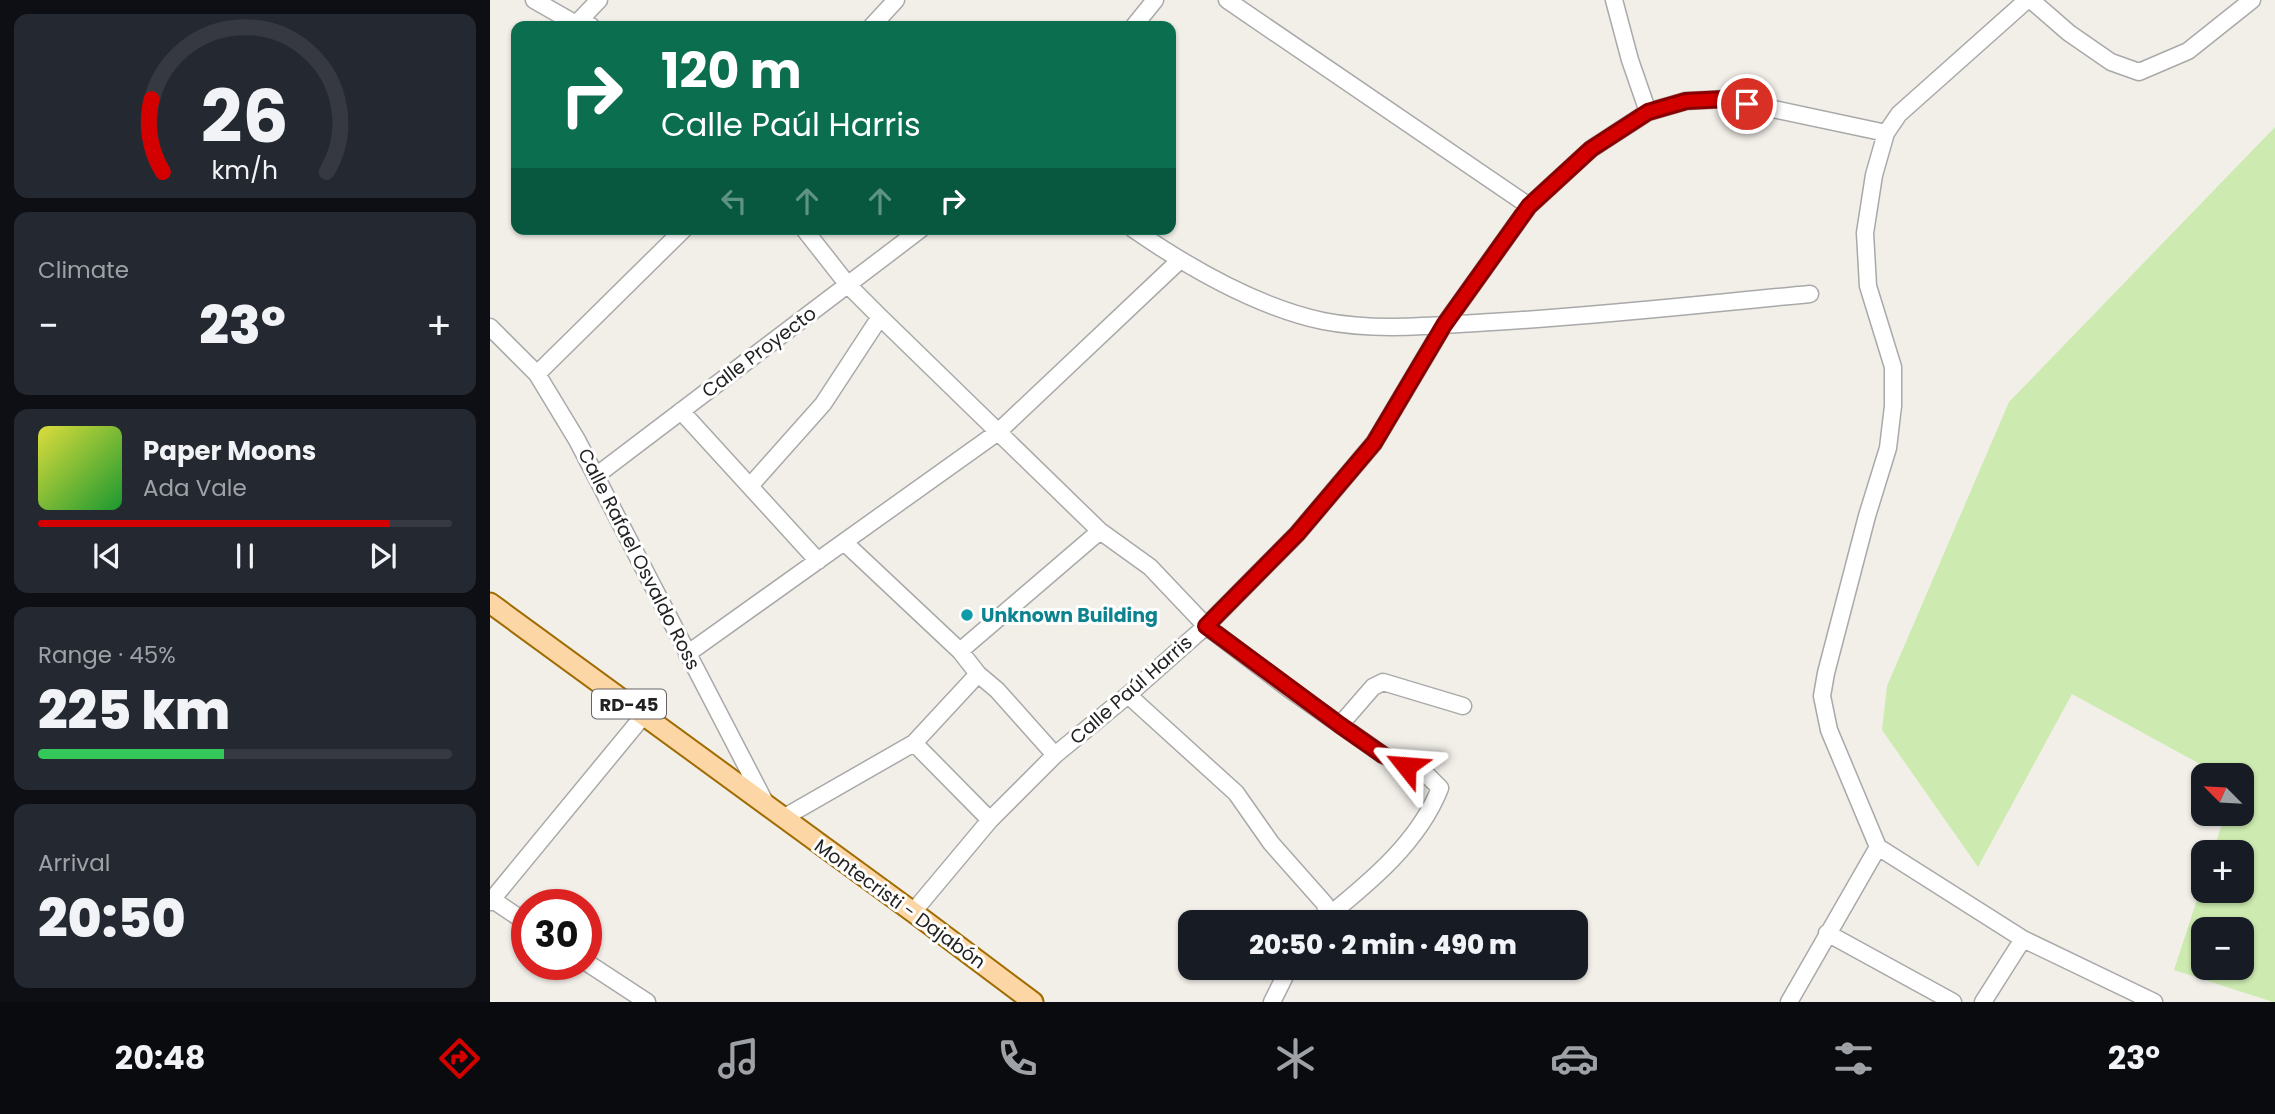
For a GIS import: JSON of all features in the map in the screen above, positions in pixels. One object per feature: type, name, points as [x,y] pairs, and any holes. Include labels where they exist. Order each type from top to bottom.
[{"type":"main road","name":"RD-45","points":[[490,603],[767,806]]},
{"type":"main road","name":"Montecristi - Dajabón","points":[[767,806],[1033,1002]]},
{"type":"street","points":[[534,0],[576,21]]},
{"type":"street","points":[[586,21],[599,0]]},
{"type":"street","points":[[877,21],[896,0]]},
{"type":"street","points":[[1138,21],[1155,0]]},
{"type":"street","points":[[1227,0],[1529,206]]},
{"type":"street","points":[[1614,0],[1630,60],[1648,112]]},
{"type":"street","points":[[2154,1002],[2023,939],[1878,847],[1829,730],[1822,696],[1826,673],[1867,516],[1888,448],[1893,405],[1893,367],[1868,286],[1865,233],[1874,175],[1886,133],[1899,114],[2029,0],[2069,33],[2111,62],[2139,72],[2188,51],[2252,0]]},
{"type":"street","name":"Calle Paúl Harris","points":[[913,912],[990,820],[1055,755],[1206,626],[1297,534],[1374,443],[1444,325],[1529,206],[1591,149],[1648,112],[1686,101],[1726,99],[1886,133]]},
{"type":"street","points":[[537,374],[678,235]]},
{"type":"street","points":[[809,235],[848,285],[880,317],[1100,531],[1150,567],[1206,626],[1383,755],[1429,776],[1440,788],[1433,804],[1403,847],[1337,910]]},
{"type":"street","name":"Calle Proyecto","points":[[597,475],[913,235]]},
{"type":"street","points":[[1142,235],[1179,261],[1289,312],[1325,321],[1399,327],[1444,325],[1555,318],[1810,294]]},
{"type":"street","points":[[687,654],[998,432],[1179,261]]},
{"type":"street","points":[[750,486],[823,404],[880,317]]},
{"type":"street","name":"Calle Rafael Osvaldo Ross","points":[[490,327],[537,374],[597,475],[767,806]]},
{"type":"street","points":[[681,411],[818,561]]},
{"type":"street","points":[[960,651],[1100,531]]},
{"type":"street","points":[[844,542],[960,651],[978,674],[997,690],[1055,755]]},
{"type":"street","points":[[783,818],[914,743],[978,674]]},
{"type":"street","points":[[1340,725],[1373,687],[1383,682],[1463,706]]},
{"type":"street","points":[[1128,695],[1236,793],[1271,843],[1325,904],[1325,910]]},
{"type":"street","points":[[511,913],[491,900],[644,715]]},
{"type":"street","points":[[914,743],[990,820]]},
{"type":"street","points":[[1789,1002],[1878,847]]},
{"type":"street","points":[[1827,933],[1953,1002]]},
{"type":"street","points":[[1983,1002],[2023,939]]},
{"type":"street","points":[[602,972],[647,1002]]},
{"type":"street","points":[[1272,1002],[1283,980]]},
{"type":"green space","points":[[2275,127],[2275,1002],[2205,980],[2254,980],[2254,917],[2191,917],[2196,903],[2254,903],[2254,840],[2217,840],[2221,826],[2254,826],[2254,763],[2198,763],[2072,694],[1978,867],[1882,730],[1887,686],[2009,402]]},
{"type":"green space","points":[[2191,918],[2191,975],[2174,970]]},
{"type":"place","name":"Unknown Building","points":[[967,615]]},
{"type":"route","points":[[1406,766],[1383,755],[1340,725],[1206,626],[1297,534],[1374,443],[1444,325],[1529,206],[1591,149],[1648,112],[1686,101],[1726,99],[1747,104]]}]
